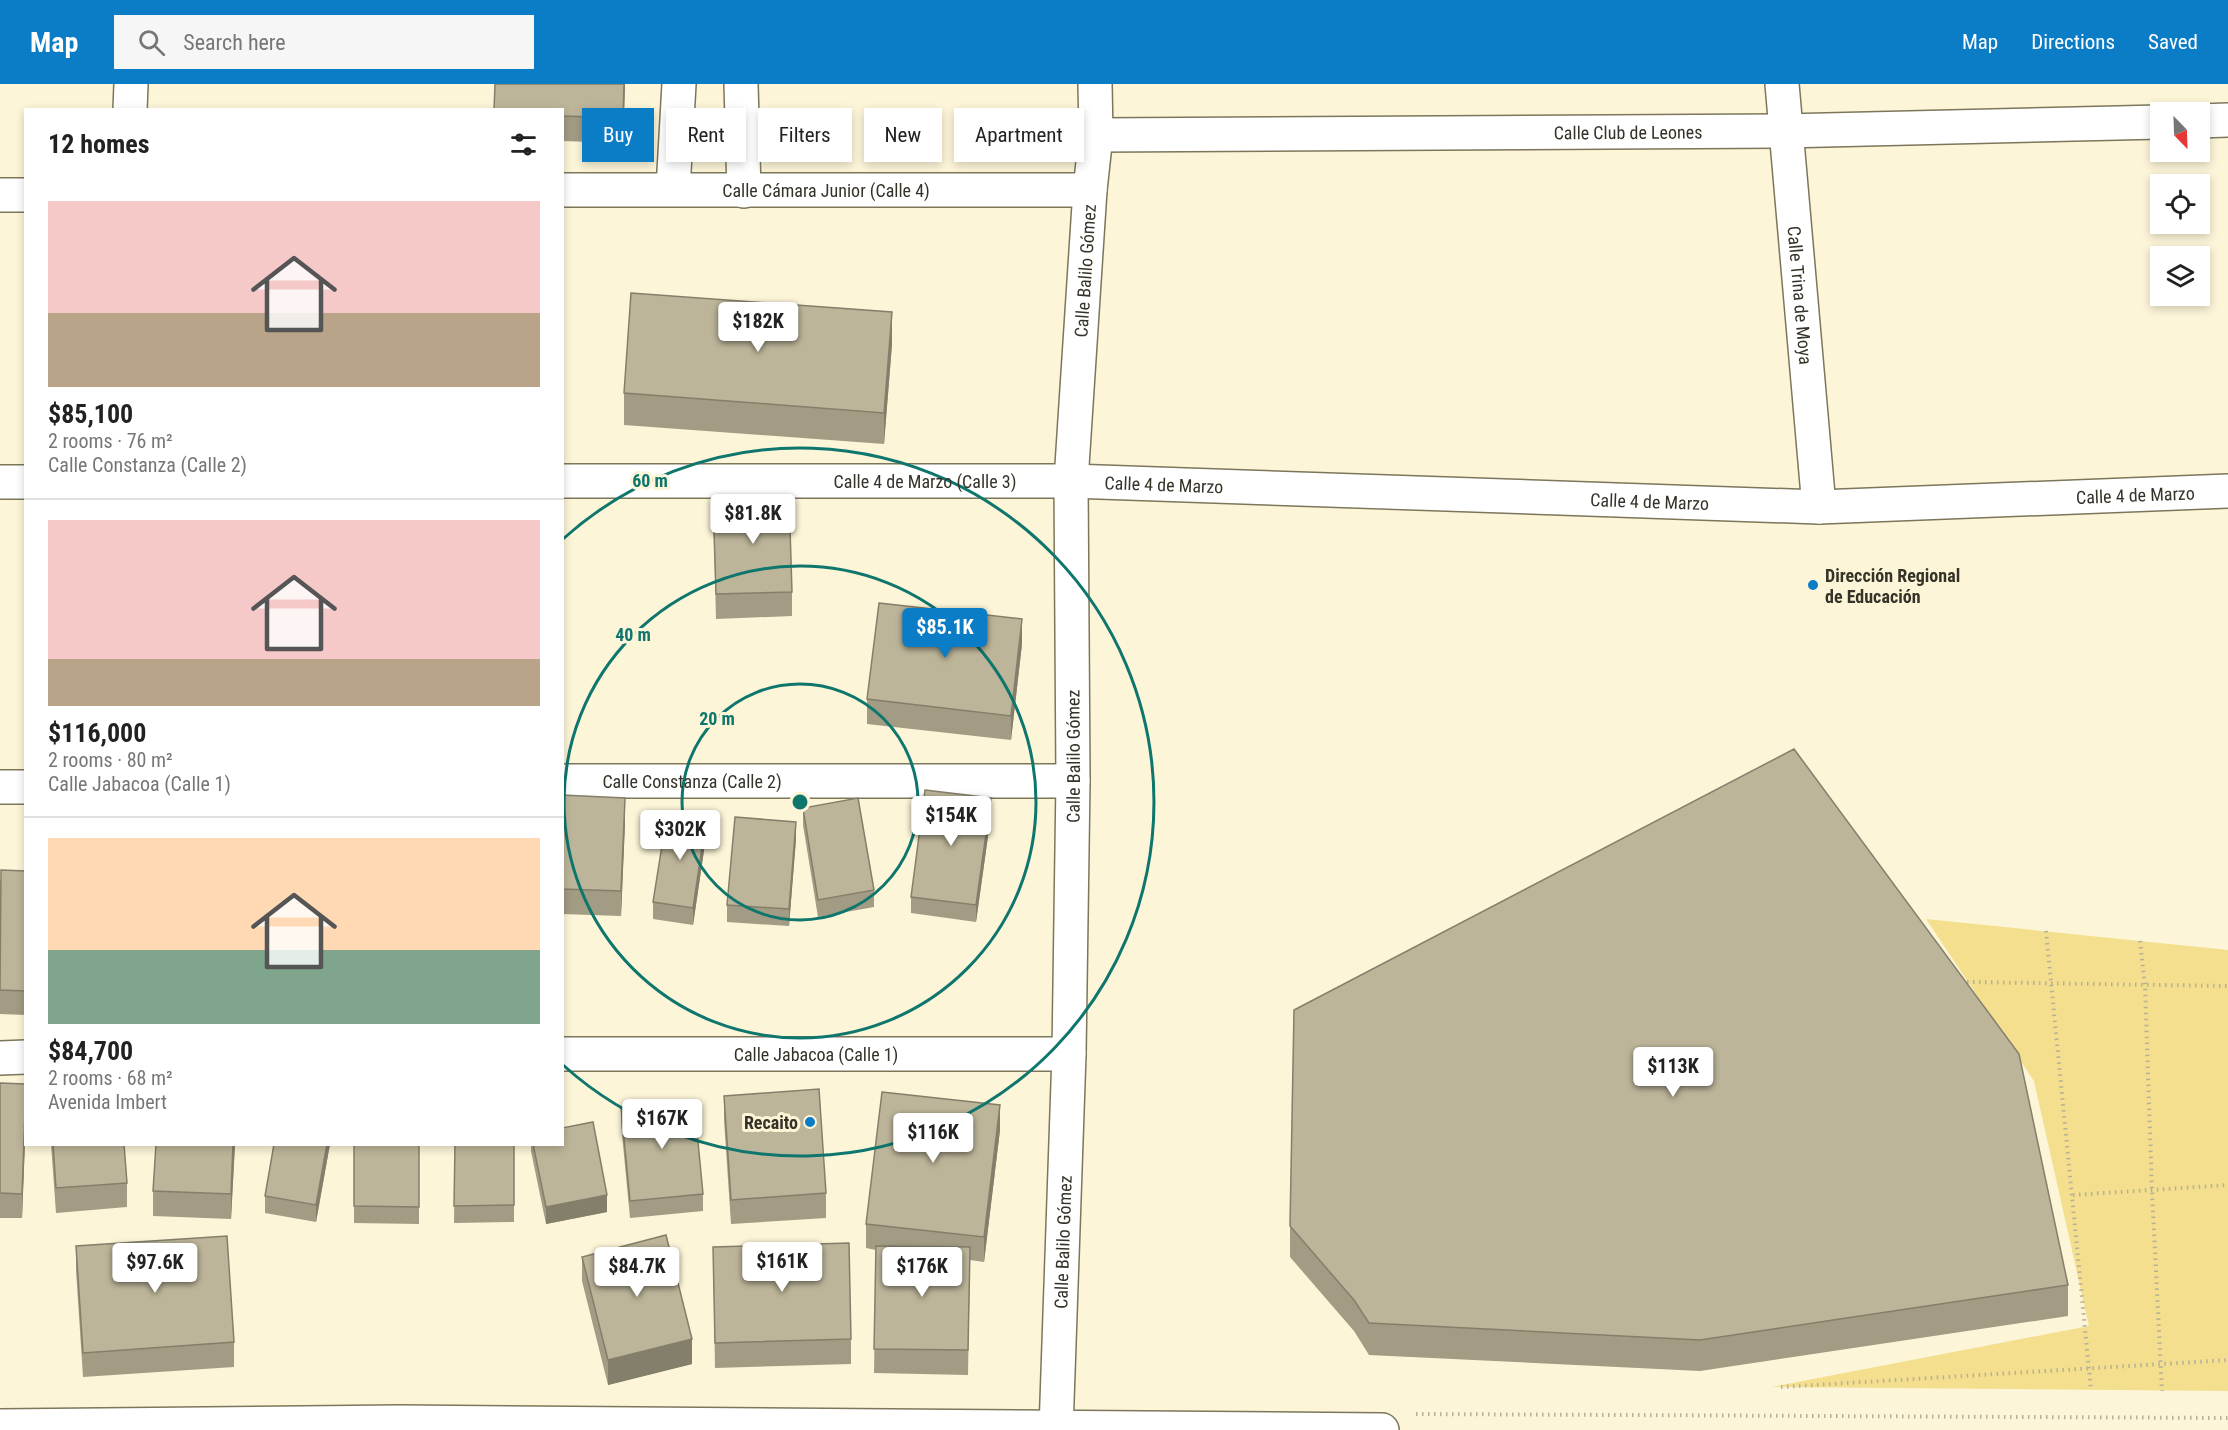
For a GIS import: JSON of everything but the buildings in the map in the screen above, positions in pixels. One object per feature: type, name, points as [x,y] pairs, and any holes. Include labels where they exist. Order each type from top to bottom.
[{"type":"street","points":[[130,108],[131,84]]},
{"type":"street","points":[[673,189],[679,84]]},
{"type":"street","points":[[741,84],[744,191]]},
{"type":"street","name":"Calle Balilo Gómez","points":[[1056,1429],[1069,1054],[1073,781],[1071,481],[1090,190],[1096,135],[1095,84]]},
{"type":"street","name":"Calle Trina de Moya","points":[[1782,84],[1784,131],[1819,507]]},
{"type":"street","points":[[2210,121],[2228,120]]},
{"type":"street","name":"Calle Club de Leones","points":[[1096,135],[1784,131],[2150,122]]},
{"type":"street","name":"Calle Cámara Junior (Calle 4)","points":[[564,190],[1090,190]]},
{"type":"street","points":[[0,195],[24,195]]},
{"type":"street","name":"Calle 4 de Marzo (Calle 3)","points":[[564,481],[1071,481]]},
{"type":"street","name":"Calle 4 de Marzo","points":[[1071,481],[1819,507],[2228,491]]},
{"type":"street","points":[[0,482],[24,482]]},
{"type":"street","name":"Calle Constanza (Calle 2)","points":[[564,781],[1073,781]]},
{"type":"street","points":[[0,788],[24,787]]},
{"type":"street","name":"Calle Jabacoa (Calle 1)","points":[[564,1054],[1069,1054]]},
{"type":"street","points":[[0,1058],[24,1057]]},
{"type":"street","points":[[0,1426],[1382,1430]]},
{"type":"path","points":[[2046,931],[2091,1390]]},
{"type":"path","points":[[2140,941],[2145,986],[2162,1390]]},
{"type":"path","points":[[1967,982],[2228,986]]},
{"type":"path","points":[[2073,1195],[2228,1185]]},
{"type":"path","points":[[1781,1387],[2228,1360]]},
{"type":"path","points":[[1413,1414],[2228,1418]]},
{"type":"shaded area","points":[[1926,919],[2228,950],[2228,1391],[1772,1387],[2089,1326],[2034,1081]]},
{"type":"place","name":"Dirección Regional de Educación","points":[[1813,585]]},
{"type":"place","name":"Recaito","points":[[810,1122]]}]
